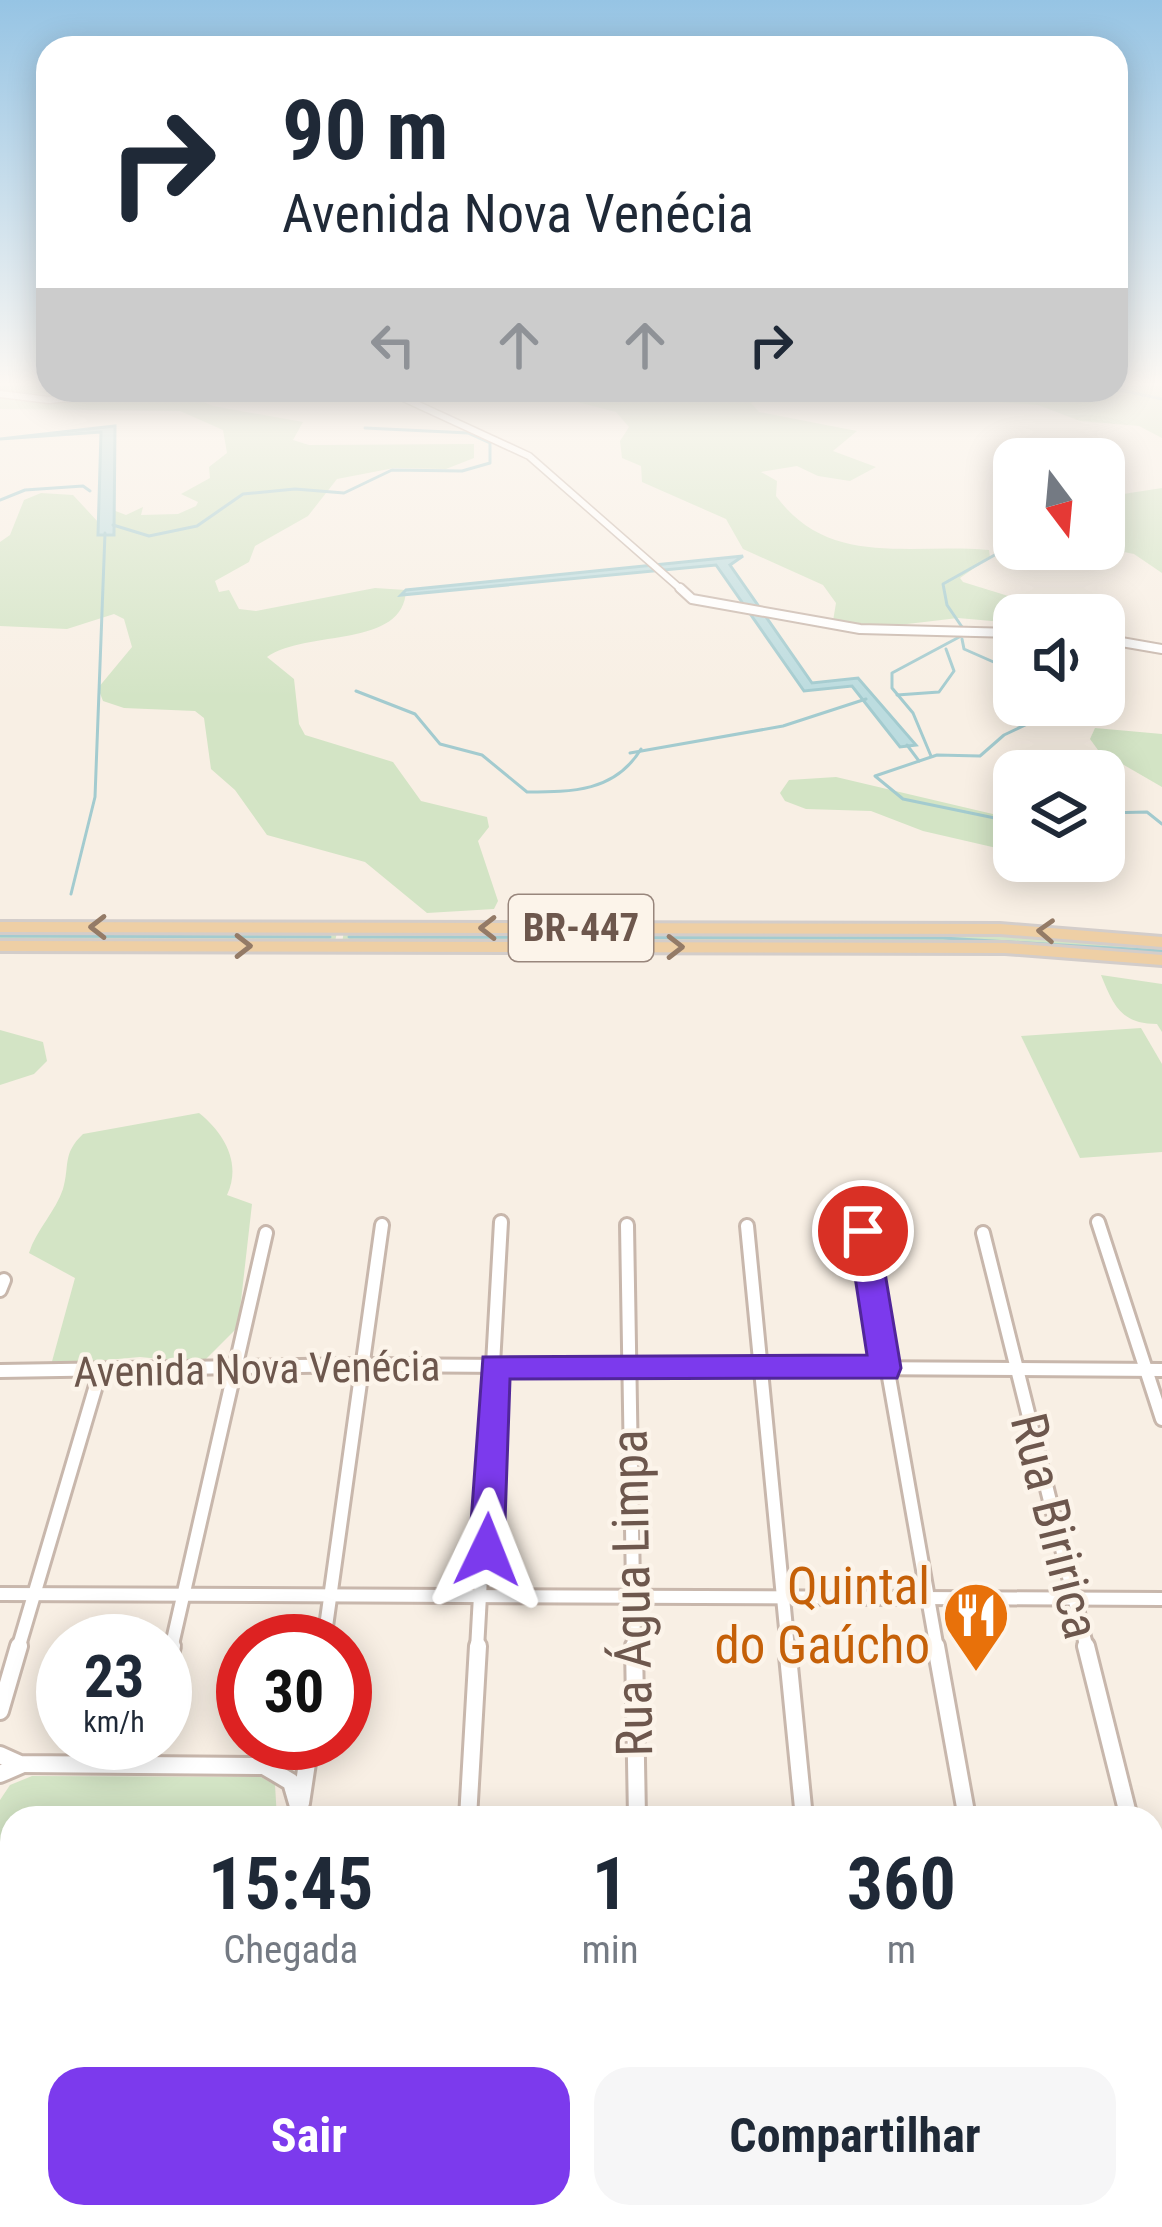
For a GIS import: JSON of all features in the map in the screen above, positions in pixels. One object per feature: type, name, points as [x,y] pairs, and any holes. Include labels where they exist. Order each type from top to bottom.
[{"type":"main road","name":"BR-447","points":[[0,927],[1000,929],[1162,942]]},
{"type":"main road","name":"BR-447","points":[[0,946],[973,947],[1162,960]]},
{"type":"main road","points":[[973,947],[1057,953],[1162,971]]},
{"type":"street","points":[[564,489],[692,599],[860,629],[993,632]]},
{"type":"street","points":[[1125,643],[1162,649]]},
{"type":"street","points":[[469,1806],[485,1596],[501,1222]]},
{"type":"street","points":[[1098,1222],[1162,1419]]},
{"type":"street","points":[[328,1614],[382,1225]]},
{"type":"street","name":"Rua Água Limpa","points":[[627,1225],[637,1806]]},
{"type":"street","points":[[747,1226],[803,1806]]},
{"type":"street","points":[[863,1231],[965,1806]]},
{"type":"street","points":[[178,1614],[266,1233]]},
{"type":"street","name":"Rua Biririca","points":[[983,1233],[1126,1806]]},
{"type":"street","name":"Avenida Nova Venécia","points":[[0,1371],[360,1365],[1162,1370]]},
{"type":"street","points":[[0,1711],[100,1372]]},
{"type":"street","points":[[0,1594],[1162,1599]]},
{"type":"street","points":[[0,1755],[12,1763],[36,1764]]},
{"type":"street","points":[[0,1774],[36,1764]]},
{"type":"street","points":[[192,1765],[264,1766],[291,1782],[298,1806]]},
{"type":"street","points":[[301,1806],[306,1770]]},
{"type":"green space","points":[[190,489],[329,489],[308,516],[255,546],[249,562],[215,581],[219,592],[229,590],[239,609],[256,611],[375,588],[406,590],[401,609],[372,630],[305,643],[267,657],[294,679],[299,724],[305,735],[393,762],[421,801],[487,817],[489,827],[478,841],[498,901],[494,909],[427,913],[365,862],[267,835],[235,790],[211,769],[204,718],[195,711],[124,708],[103,701],[98,688],[132,647],[124,619],[114,614],[67,629],[0,626],[0,542],[10,535],[24,500],[41,493],[73,495],[99,523],[99,535],[114,534],[113,510],[126,515],[143,507],[141,515],[178,514],[196,506],[198,502],[181,494]]},
{"type":"green space","points":[[658,489],[776,489],[776,496],[797,519],[845,543],[989,550],[990,557],[960,578],[1002,594],[993,594],[993,621],[958,618],[882,627],[833,621],[836,603],[823,585],[743,549],[726,519]]},
{"type":"green space","points":[[1162,489],[1162,573],[1125,552],[1125,494]]},
{"type":"green space","points":[[1095,728],[1162,734],[1162,787],[1125,766],[1125,750],[1098,750],[1090,739]]},
{"type":"green space","points":[[836,777],[993,814],[993,847],[923,831],[871,811],[806,809],[785,801],[780,793],[789,780]]},
{"type":"green space","points":[[0,931],[337,932],[335,942],[0,942]]},
{"type":"green space","points":[[344,932],[1001,933],[1162,945],[1162,956],[971,944],[342,942]]},
{"type":"green space","points":[[1101,975],[1162,984],[1162,1032],[1157,1024],[1135,1021],[1120,1011]]},
{"type":"green space","points":[[1141,1028],[1162,1064],[1162,1152],[1080,1158],[1021,1036]]},
{"type":"green space","points":[[0,1030],[43,1042],[47,1061],[34,1074],[0,1085]]},
{"type":"green space","points":[[199,1113],[228,1150],[232,1172],[227,1195],[252,1204],[238,1327],[202,1363],[140,1357],[51,1365],[75,1278],[29,1253],[60,1197],[72,1148],[83,1134]]},
{"type":"green space","points":[[32,1776],[261,1777],[275,1785],[276,1806],[0,1806],[10,1785]]},
{"type":"water","points":[[99,489],[114,489],[114,535],[98,535]]},
{"type":"water","points":[[743,556],[730,565],[812,683],[858,678],[916,745],[900,747],[852,686],[804,691],[716,565],[401,595],[406,590]]},
{"type":"waterway","points":[[0,500],[41,489]]},
{"type":"waterway","points":[[113,525],[149,536],[197,526],[243,494],[295,489],[344,493],[353,489]]},
{"type":"waterway","points":[[71,894],[95,797],[105,533]]},
{"type":"waterway","points":[[962,627],[947,605],[943,584],[993,556]]},
{"type":"waterway","points":[[898,695],[892,688],[892,673],[963,635]]},
{"type":"waterway","points":[[962,639],[964,649],[993,662]]},
{"type":"waterway","points":[[898,695],[939,692],[954,671],[946,649]]},
{"type":"waterway","points":[[356,691],[415,714],[440,744],[482,755],[527,792],[576,790],[605,782],[639,751]]},
{"type":"waterway","points":[[898,695],[913,713],[931,756]]},
{"type":"waterway","points":[[639,751],[783,726],[866,699]]},
{"type":"waterway","points":[[993,818],[903,799],[875,776],[937,755],[980,756],[1023,726]]},
{"type":"waterway","points":[[907,745],[919,761]]},
{"type":"waterway","points":[[630,753],[639,751]]},
{"type":"waterway","points":[[1125,813],[1147,812],[1162,824]]},
{"type":"waterway","points":[[0,936],[330,937]]},
{"type":"waterway","points":[[349,937],[943,938],[1162,951]]},
{"type":"place","name":"Quintal do Gaúcho","points":[[976,1674]]},
{"type":"route","points":[[487,1550],[494,1366],[885,1368],[863,1231]]}]
